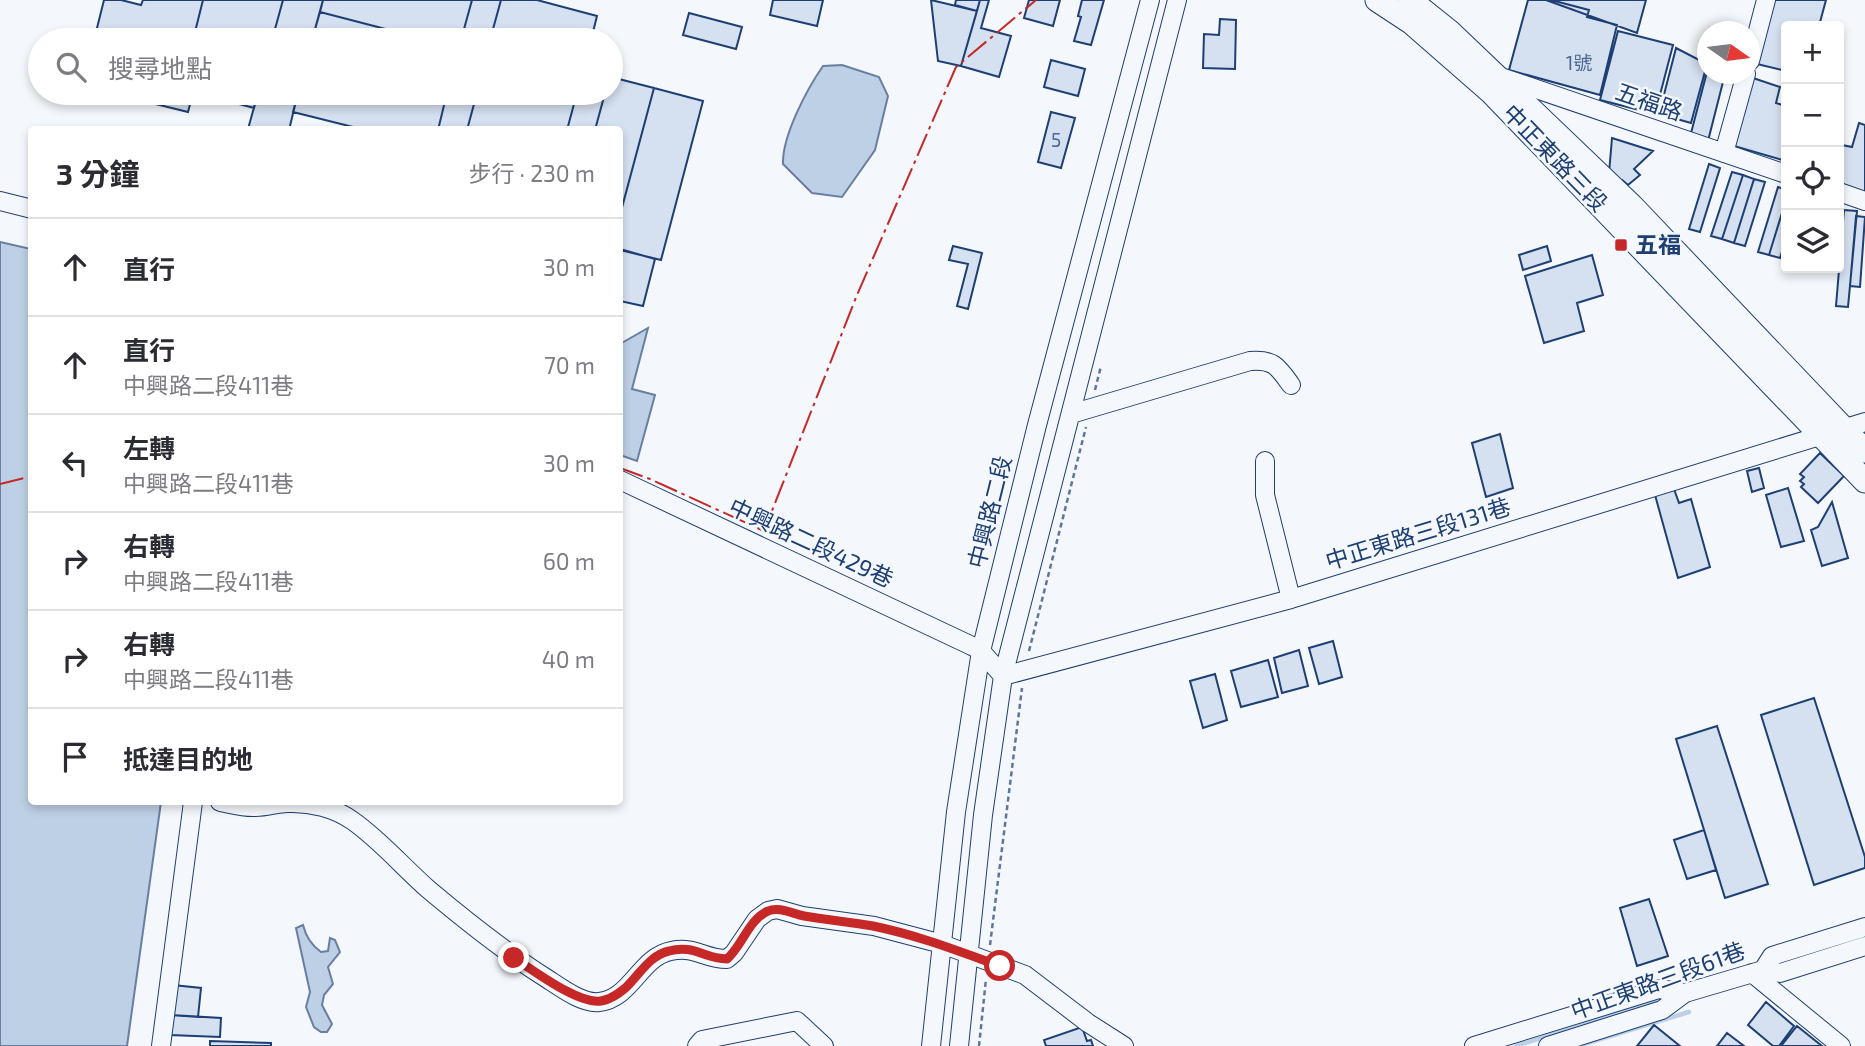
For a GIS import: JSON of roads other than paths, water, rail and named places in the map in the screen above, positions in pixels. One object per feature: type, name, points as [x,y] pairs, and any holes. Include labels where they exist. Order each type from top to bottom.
[{"type":"main road","name":"中正東路三段","points":[[1377,0],[1412,23],[1491,92],[1865,481]]},
{"type":"main road","name":"中正東路三段","points":[[1410,0],[1450,32],[1496,75],[1854,425],[1865,451]]},
{"type":"street","name":"中興路二段","points":[[931,1046],[956,812],[981,651],[1037,425],[1150,0]]},
{"type":"street","points":[[959,1046],[983,815],[1003,677],[1177,0]]},
{"type":"street","points":[[1760,22],[1766,0]]},
{"type":"street","name":"五福路","points":[[1496,75],[1781,172]]},
{"type":"street","points":[[1724,153],[1743,84]]},
{"type":"street","points":[[1120,115],[1144,122]]},
{"type":"street","points":[[1844,194],[1865,201]]},
{"type":"street","points":[[0,201],[28,208]]},
{"type":"street","points":[[1071,414],[1250,360],[1266,360],[1278,367],[1291,386]]},
{"type":"street","name":"中正東路三段131巷","points":[[1003,677],[1291,599],[1854,425]]},
{"type":"street","points":[[1265,461],[1265,495],[1291,599]]},
{"type":"street","name":"中興路二段429巷","points":[[623,481],[981,651]]},
{"type":"street","points":[[981,651],[1003,677]]},
{"type":"street","points":[[161,1046],[193,805]]},
{"type":"street","points":[[242,805],[272,805]]},
{"type":"street","points":[[316,805],[353,820],[428,888],[514,958],[583,999],[599,1002],[617,994],[631,983],[644,965],[667,951],[690,948],[717,959],[727,959],[757,919],[768,911],[777,909],[802,916],[874,926],[942,944],[1024,975],[1124,1046]]},
{"type":"street","points":[[1841,1046],[1757,971],[1772,956],[1865,927]]},
{"type":"street","name":"中正東路三段61巷","points":[[1548,1046],[1662,1010],[1685,993],[1757,971],[1780,974],[1865,946]]},
{"type":"street","points":[[1474,1046],[1659,989],[1685,993]]},
{"type":"street","points":[[697,1046],[702,1040],[797,1021],[824,1046]]},
{"type":"water","points":[[842,65],[879,77],[888,96],[875,150],[842,197],[812,193],[783,164],[791,127],[817,76],[823,66]]},
{"type":"water","points":[[0,242],[28,248],[28,805],[161,805],[127,1046],[0,1046]]},
{"type":"water","points":[[648,328],[632,389],[655,395],[637,461],[623,456],[623,342]]},
{"type":"water","points":[[303,925],[314,947],[321,952],[328,951],[330,938],[335,940],[340,952],[328,967],[333,984],[324,995],[322,1005],[332,1024],[327,1032],[321,1032],[314,1027],[306,1007],[310,992],[296,928]]},
{"type":"waterway","points":[[1516,1046],[1656,1002]]},
{"type":"waterway","points":[[1578,1046],[1689,1012]]},
{"type":"place","name":"五福","points":[[1621,245]]}]
